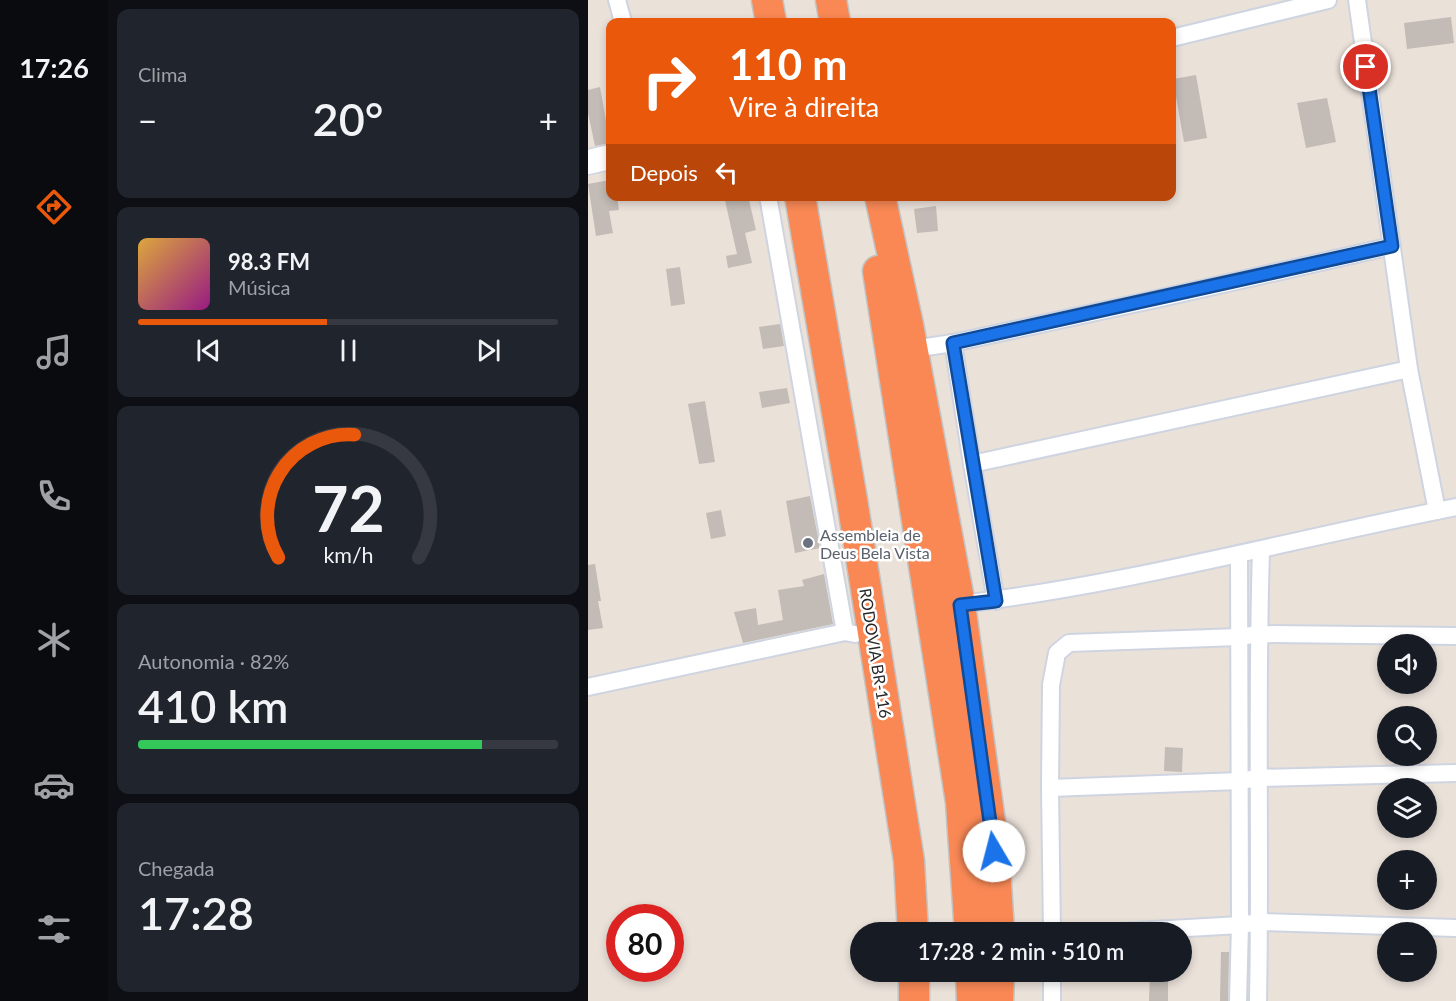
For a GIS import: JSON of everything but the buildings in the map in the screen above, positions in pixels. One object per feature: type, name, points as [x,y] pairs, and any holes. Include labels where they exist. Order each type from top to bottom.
[{"type":"highway","points":[[767,0],[770,18]]},
{"type":"highway","points":[[831,0],[834,18]]},
{"type":"highway","name":"RODOVIA BR-116","points":[[801,201],[859,634],[909,861],[912,922]]},
{"type":"highway","points":[[867,201],[994,851],[998,922]]},
{"type":"highway","points":[[881,201],[913,349],[945,606],[969,922]]},
{"type":"highway","points":[[914,982],[914,1001]]},
{"type":"highway","points":[[972,982],[972,1001]]},
{"type":"highway","points":[[998,1001],[999,982]]},
{"type":"street","points":[[617,0],[622,18]]},
{"type":"street","points":[[1176,37],[1328,0]]},
{"type":"street","points":[[1357,0],[1409,369],[1437,511]]},
{"type":"street","points":[[588,162],[606,159]]},
{"type":"street","points":[[588,687],[859,634],[769,201]]},
{"type":"street","points":[[913,349],[953,343],[1392,246]]},
{"type":"street","points":[[953,343],[996,601]]},
{"type":"street","points":[[972,464],[1409,369]]},
{"type":"street","points":[[945,606],[996,601],[1239,555],[1456,507]]},
{"type":"street","points":[[1258,1001],[1260,922],[1257,778],[1261,550]]},
{"type":"street","points":[[1238,1001],[1240,925],[1239,555]]},
{"type":"street","points":[[1052,922],[1051,685],[1054,659],[1062,647],[1068,644],[1239,637],[1258,634],[1456,636]]},
{"type":"street","points":[[1050,788],[1239,781],[1257,778],[1456,773]]},
{"type":"street","points":[[1192,928],[1260,922],[1456,928]]},
{"type":"street","points":[[1052,982],[1052,1001]]},
{"type":"place","name":"Assembleia de Deus Bela Vista","points":[[808,543]]},
{"type":"route","points":[[994,851],[960,605],[996,601],[953,343],[1392,246],[1366,67]]}]
